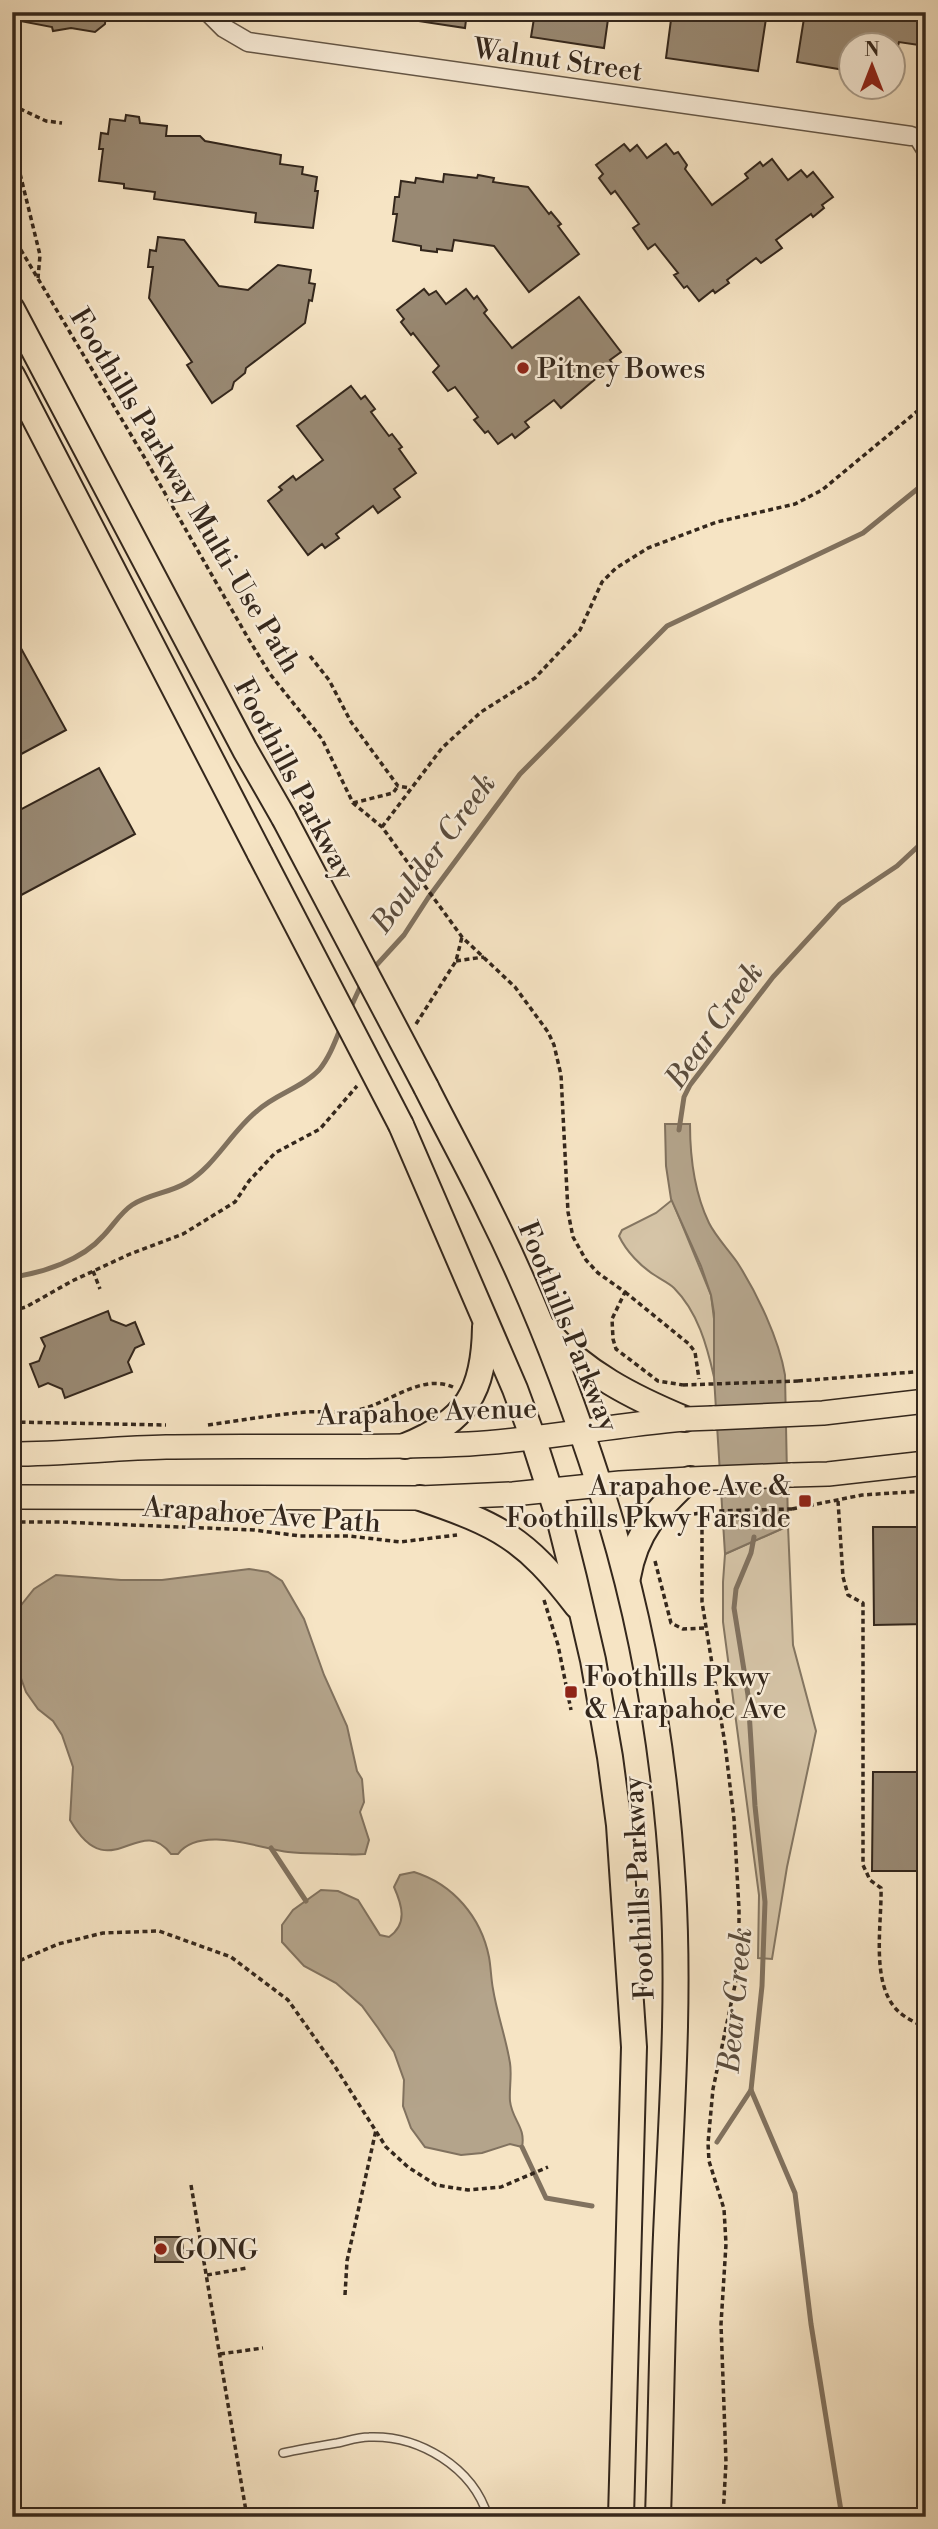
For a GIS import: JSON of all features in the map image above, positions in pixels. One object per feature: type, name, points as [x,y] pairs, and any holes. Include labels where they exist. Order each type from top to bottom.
[{"type":"highway","name":"Foothills Parkway","points":[[12,309],[492,1215],[538,1322],[600,1485],[628,1581],[653,1715],[664,1792],[673,1889],[674,2051],[665,2264],[659,2517]]},
{"type":"highway","name":"Foothills Parkway","points":[[12,375],[401,1125],[485,1319],[533,1438],[550,1490],[583,1614],[604,1719],[615,1790],[634,2031],[621,2517]]},
{"type":"highway","points":[[405,1446],[440,1430],[457,1416],[470,1397],[483,1363],[485,1319]]},
{"type":"highway","points":[[538,1322],[571,1356],[608,1383],[639,1400],[685,1419]]},
{"type":"highway","points":[[628,1581],[633,1554],[646,1526],[690,1479]]},
{"type":"highway","points":[[420,1498],[483,1521],[514,1538],[544,1565],[583,1614]]},
{"type":"main road","name":"Arapahoe Avenue","points":[[12,1454],[63,1454],[165,1447],[468,1444],[533,1438],[628,1423],[790,1415],[926,1401]]},
{"type":"main road","points":[[12,1497],[420,1498],[690,1479],[828,1474],[923,1465]]},
{"type":"street","name":"Walnut Street","points":[[208,12],[224,28],[248,42],[918,133]]},
{"type":"lane","points":[[918,133],[926,160]]},
{"type":"lane","points":[[283,2452],[368,2437],[395,2438],[421,2446],[445,2459],[465,2477],[485,2507],[488,2517]]},
{"type":"path","points":[[12,105],[46,121],[62,123]]},
{"type":"path","points":[[12,141],[40,255],[38,280]]},
{"type":"path","name":"Foothills Parkway Multi-Use Path","points":[[12,235],[270,674],[322,739],[353,803],[382,827],[462,937]]},
{"type":"path","points":[[382,827],[442,748],[481,712],[535,678],[580,630],[602,582],[616,568],[648,548],[717,522],[795,504],[822,489],[926,404]]},
{"type":"path","points":[[310,656],[329,680],[351,722],[398,786],[411,788]]},
{"type":"path","points":[[353,803],[393,793],[398,786]]},
{"type":"path","points":[[412,1030],[456,961],[462,937],[515,987],[539,1017],[554,1045],[561,1075],[568,1212],[573,1237],[586,1260],[598,1273],[689,1344],[695,1352],[699,1379]]},
{"type":"path","points":[[456,961],[484,957]]},
{"type":"path","points":[[12,1311],[26,1307],[130,1254],[183,1234],[235,1202],[249,1181],[275,1153],[320,1129],[357,1086]]},
{"type":"path","points":[[93,1271],[100,1289]]},
{"type":"path","points":[[625,1292],[612,1319],[616,1349],[658,1381],[683,1385],[798,1381],[926,1371]]},
{"type":"path","points":[[206,1425],[292,1413],[344,1412],[365,1408],[433,1383],[450,1385],[470,1397]]},
{"type":"path","points":[[12,1422],[175,1425]]},
{"type":"path","points":[[694,1514],[792,1509],[862,1495],[926,1491]]},
{"type":"path","points":[[838,1501],[848,1595],[863,1603],[863,1865],[870,1880],[881,1888],[880,1947],[883,1986],[898,2011],[926,2028]]},
{"type":"path","points":[[702,1521],[701,1577],[705,1628],[728,1769],[739,1909],[739,1966],[713,2089],[708,2143],[709,2161],[724,2209],[726,2244],[720,2323],[726,2462],[723,2517]]},
{"type":"path","name":"Arapahoe Ave Path","points":[[12,1522],[254,1530],[300,1536],[349,1536],[400,1542],[462,1534]]},
{"type":"path","points":[[654,1556],[671,1623],[683,1629],[705,1628]]},
{"type":"path","points":[[542,1595],[558,1645],[571,1710]]},
{"type":"path","points":[[12,1964],[58,1944],[103,1933],[137,1931],[159,1931],[231,1957],[288,2000],[334,2065],[386,2147],[408,2167],[436,2185],[468,2190],[501,2187],[547,2168]]},
{"type":"path","points":[[345,2295],[347,2261],[376,2130]]},
{"type":"path","points":[[191,2185],[247,2517]]},
{"type":"path","points":[[207,2275],[247,2268]]},
{"type":"path","points":[[220,2354],[262,2348]]},
{"type":"shaded area","points":[[665,1124],[690,1124],[694,1174],[704,1211],[759,1302],[778,1347],[785,1375],[788,1526],[725,1554],[714,1377],[714,1313],[701,1266],[671,1199],[666,1166]]},
{"type":"shaded area","points":[[672,1200],[711,1295],[716,1335],[714,1377],[705,1342],[682,1297],[635,1258],[619,1236],[622,1230],[656,1213]]},
{"type":"shaded area","points":[[788,1526],[793,1645],[816,1731],[787,1867],[772,1959],[758,1958],[759,1895],[723,1622],[723,1582],[725,1554]]},
{"type":"shaded area","points":[[249,1569],[268,1572],[282,1581],[304,1619],[324,1675],[347,1726],[357,1771],[362,1779],[364,1802],[360,1812],[369,1840],[365,1854],[294,1853],[215,1840],[188,1845],[178,1854],[171,1854],[159,1843],[147,1840],[111,1850],[98,1849],[85,1840],[70,1820],[73,1767],[62,1735],[26,1692],[18,1670],[12,1663],[12,1617],[34,1589],[56,1575],[162,1580]]},
{"type":"shaded area","points":[[414,1872],[428,1877],[453,1894],[472,1916],[485,1942],[510,2063],[510,2101],[522,2134],[522,2147],[510,2144],[482,2153],[461,2155],[425,2147],[411,2128],[403,2106],[404,2080],[394,2052],[378,2028],[362,2006],[336,1983],[304,1966],[282,1942],[282,1925],[293,1910],[321,1890],[338,1891],[358,1900],[380,1935],[389,1937],[399,1926],[402,1914],[394,1887],[400,1875]]},
{"type":"building","points":[[16,12],[106,12],[105,24],[95,32],[71,28],[53,31],[52,27],[15,20]]},
{"type":"building","points":[[419,12],[467,12],[465,28],[418,21]]},
{"type":"building","points":[[535,12],[609,12],[604,48],[531,37]]},
{"type":"building","points":[[672,12],[767,12],[758,71],[666,58]]},
{"type":"building","points":[[805,12],[926,12],[926,46],[906,43],[906,32],[836,32],[836,69],[797,62]]},
{"type":"building","points":[[126,115],[139,117],[140,123],[167,126],[166,136],[200,136],[205,141],[281,155],[280,164],[303,167],[302,174],[317,177],[313,228],[255,222],[256,213],[154,199],[155,192],[99,181],[103,149],[99,149],[101,133],[108,134],[110,119],[125,121]]},
{"type":"building","points":[[624,144],[630,151],[637,145],[647,158],[666,144],[674,154],[678,152],[687,165],[685,169],[712,205],[748,178],[745,174],[760,162],[763,166],[772,159],[788,180],[801,170],[807,177],[813,172],[833,197],[822,205],[824,208],[813,217],[811,214],[776,240],[782,248],[761,263],[756,258],[727,280],[729,283],[715,293],[713,290],[699,301],[687,286],[684,288],[674,275],[678,273],[655,244],[648,249],[633,228],[639,224],[615,191],[611,194],[599,178],[603,174],[596,165]]},
{"type":"building","points":[[444,174],[477,178],[478,175],[494,178],[493,182],[528,187],[549,214],[551,212],[561,224],[558,226],[579,254],[529,292],[494,246],[454,240],[452,251],[437,249],[437,252],[393,241],[397,214],[393,214],[395,197],[399,197],[401,181],[415,183],[416,178],[443,182]]},
{"type":"building","points":[[158,237],[184,240],[219,286],[248,290],[278,265],[311,270],[309,283],[315,284],[305,323],[246,368],[245,373],[234,382],[232,389],[212,403],[187,365],[192,362],[149,298],[153,267],[148,267],[150,250],[156,251]]},
{"type":"building","name":"Pitney Bowes","points":[[424,289],[429,295],[436,291],[446,304],[466,289],[474,299],[477,296],[487,310],[484,313],[512,348],[579,297],[621,352],[610,360],[613,364],[561,408],[554,400],[525,422],[529,427],[515,438],[512,434],[498,444],[488,431],[485,433],[474,420],[478,417],[455,387],[448,391],[433,372],[439,366],[401,322],[404,319],[397,310]]},
{"type":"building","points":[[351,386],[361,399],[365,396],[375,409],[371,412],[389,436],[392,434],[402,447],[399,449],[416,473],[394,489],[400,497],[378,513],[373,506],[336,534],[339,538],[325,548],[322,544],[308,555],[268,501],[282,490],[279,487],[293,476],[296,480],[323,460],[297,426]]},
{"type":"building","points":[[12,632],[66,730],[12,759]]},
{"type":"building","points":[[99,768],[135,834],[12,900],[12,814]]},
{"type":"building","points":[[108,1311],[111,1320],[126,1326],[135,1322],[144,1344],[135,1348],[128,1362],[132,1372],[65,1398],[62,1389],[48,1383],[39,1387],[30,1364],[39,1361],[45,1346],[41,1338]]},
{"type":"building","points":[[873,1527],[926,1527],[926,1624],[874,1625]]},
{"type":"building","points":[[873,1772],[926,1772],[926,1871],[872,1871]]},
{"type":"building","points":[[155,2237],[183,2237],[183,2262],[155,2262]]},
{"type":"waterway","name":"Boulder Creek","points":[[372,970],[404,935],[428,898],[520,774],[667,626],[863,533],[926,482]]},
{"type":"waterway","name":"Bear Creek","points":[[679,1130],[684,1097],[690,1085],[773,977],[840,904],[897,866],[926,839]]},
{"type":"waterway","name":"Boulder Creek","points":[[350,1009],[362,983]]},
{"type":"waterway","name":"Boulder Creek","points":[[12,1277],[49,1269],[84,1252],[132,1205],[186,1183],[196,1176],[257,1111],[305,1082],[319,1070],[341,1027]]},
{"type":"waterway","name":"Bear Creek","points":[[754,1537],[751,1553],[736,1589],[734,1608],[748,1695],[755,1806],[765,1902],[762,1986],[751,2090],[795,2193],[811,2324],[842,2517]]},
{"type":"waterway","points":[[12,1689],[18,1670]]},
{"type":"waterway","points":[[271,1848],[306,1901]]},
{"type":"waterway","points":[[717,2142],[751,2090]]},
{"type":"waterway","points":[[522,2147],[546,2198],[592,2206]]},
{"type":"place","name":"Pitney Bowes","points":[[523,368]]},
{"type":"place","name":"Arapahoe Ave & Foothills Pkwy Farside","points":[[805,1501]]},
{"type":"place","name":"Foothills Pkwy & Arapahoe Ave","points":[[571,1692]]},
{"type":"place","name":"GONG","points":[[161,2249]]}]
